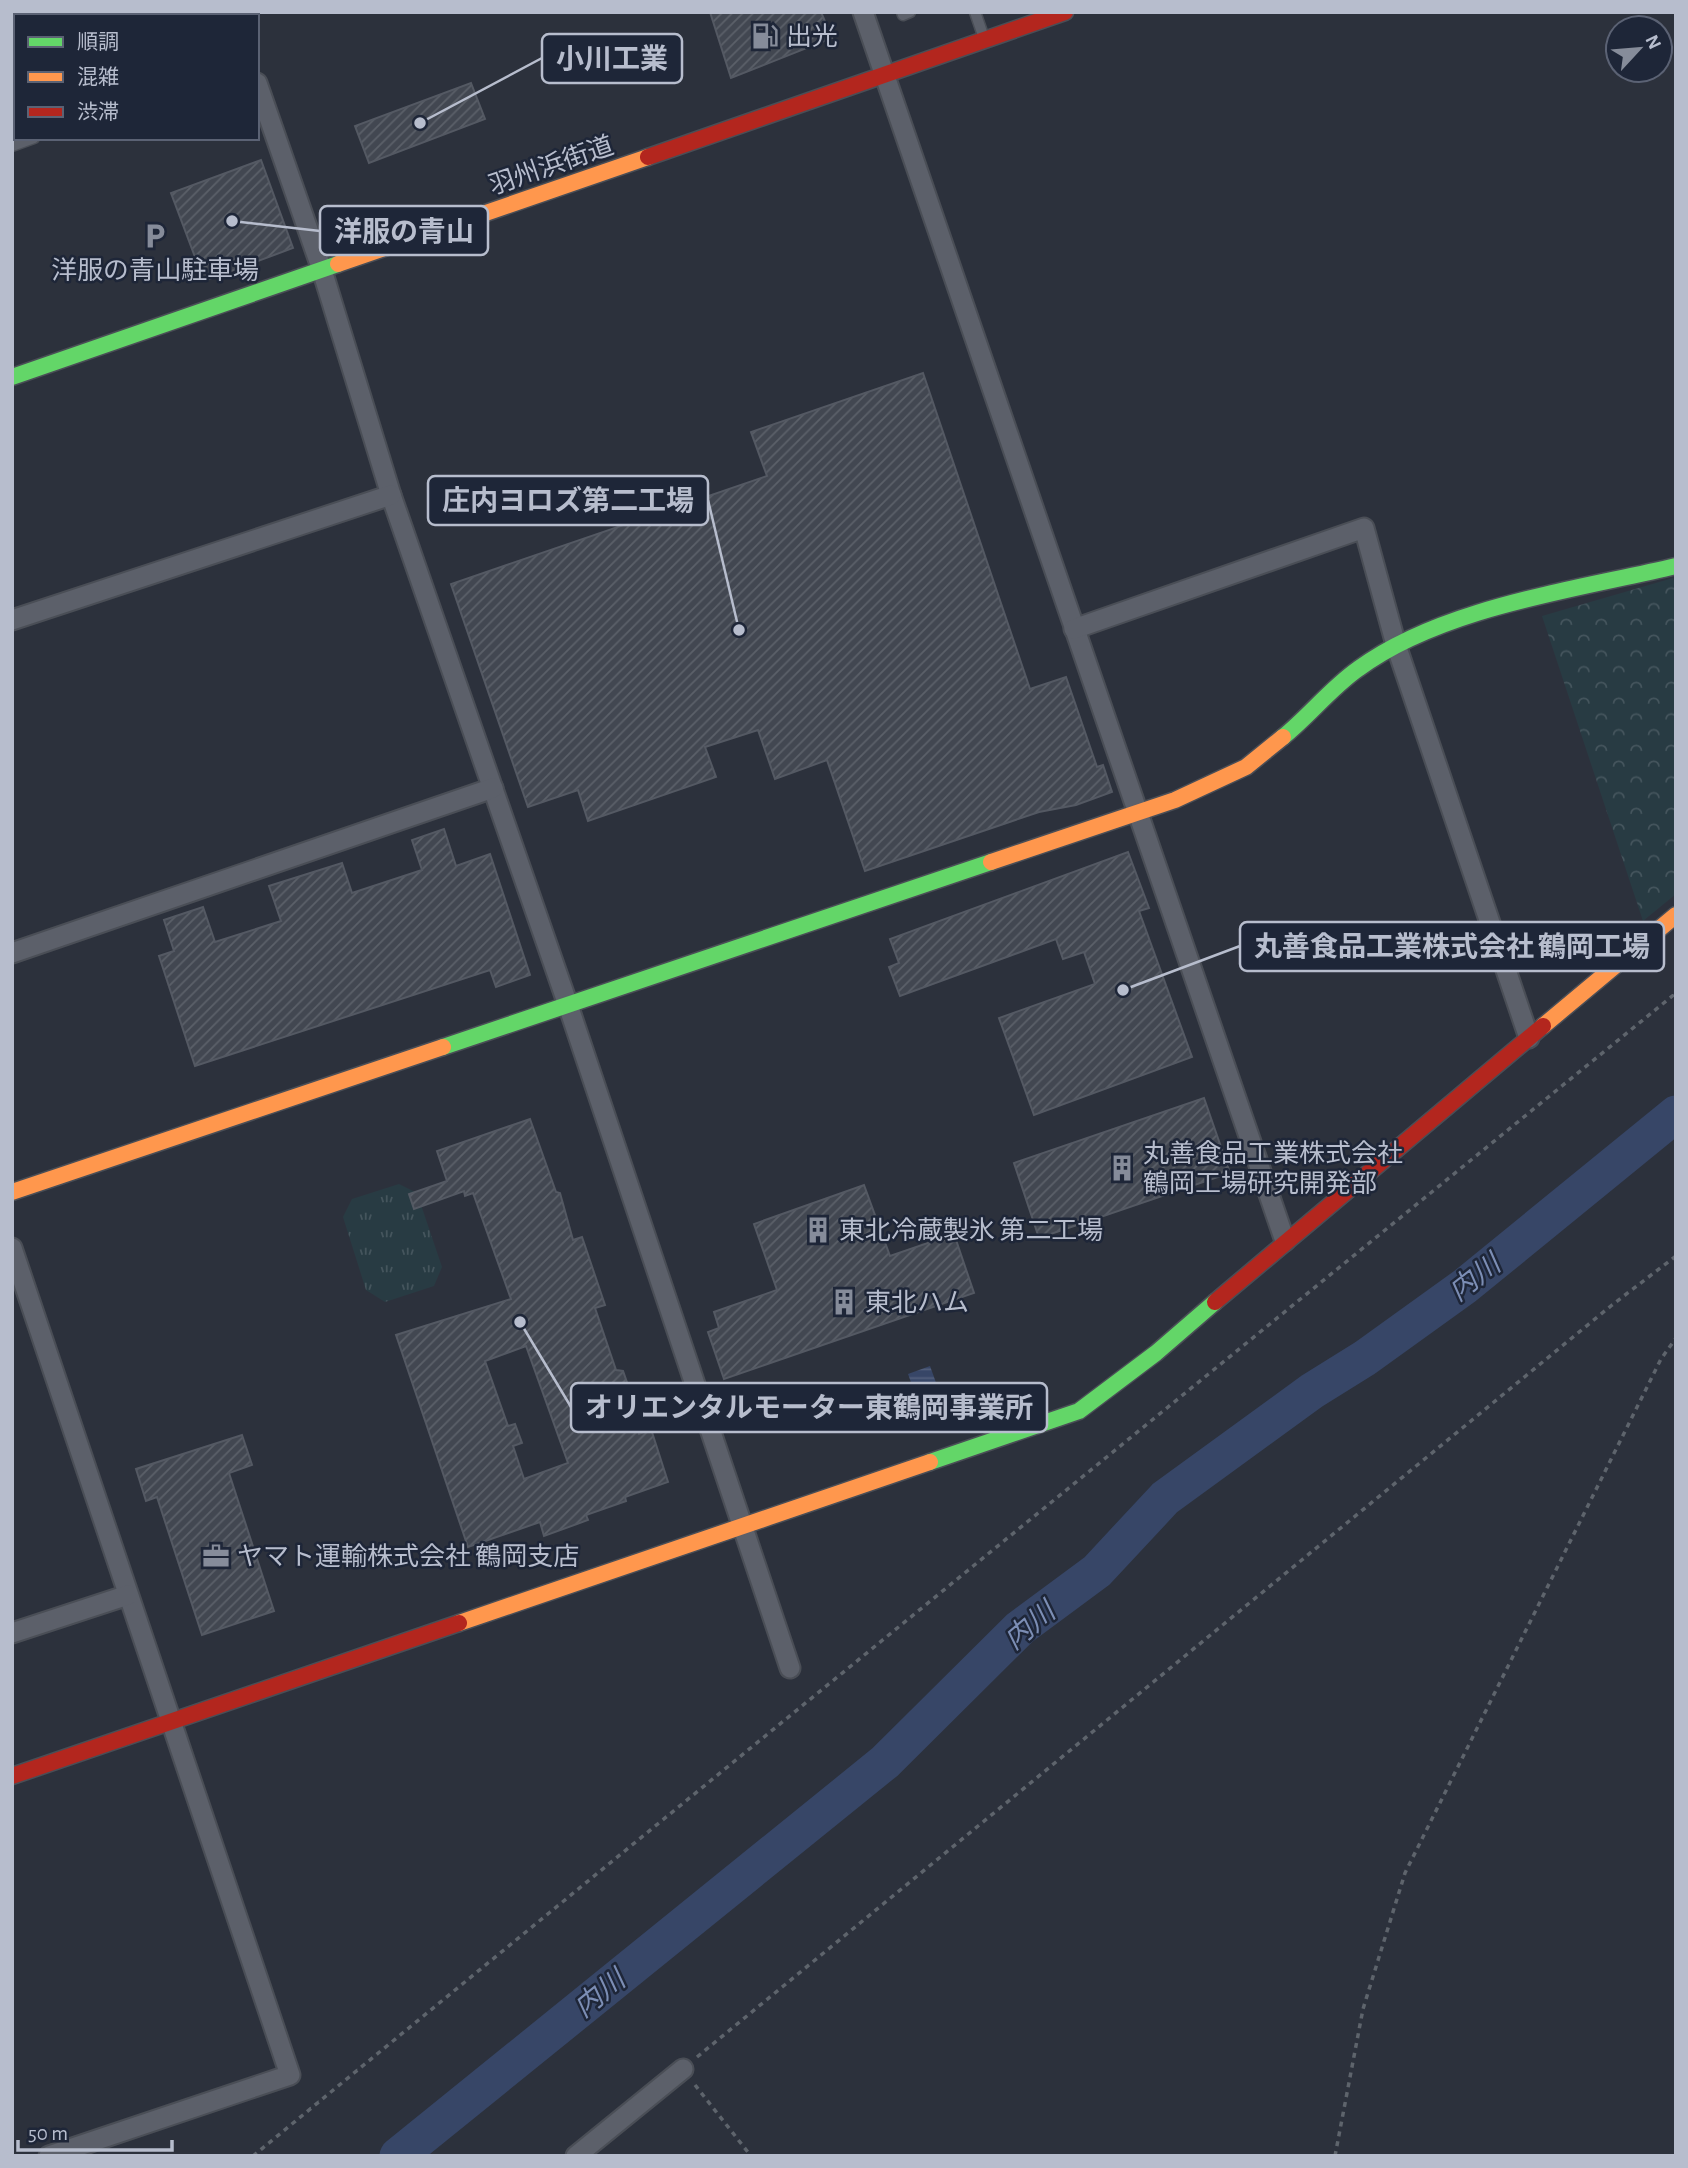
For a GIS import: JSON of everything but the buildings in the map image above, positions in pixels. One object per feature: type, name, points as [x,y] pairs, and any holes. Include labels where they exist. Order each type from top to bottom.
[{"type":"street","points":[[863,12],[1285,1241]]},
{"type":"street","name":"羽州浜街道","points":[[12,377],[1065,12]]},
{"type":"street","points":[[259,89],[322,270],[391,495],[568,1005],[790,1668]]},
{"type":"street","points":[[12,620],[391,495]]},
{"type":"street","points":[[1074,629],[1364,528],[1396,645],[1529,1038]]},
{"type":"street","points":[[12,1192],[1175,800],[1246,767],[1310,715],[1357,669],[1396,645],[1447,621],[1676,566]]},
{"type":"street","points":[[12,953],[493,788]]},
{"type":"street","points":[[12,1776],[1079,1410],[1156,1353],[1285,1241],[1676,915]]},
{"type":"street","points":[[12,1248],[290,2075],[49,2156]]},
{"type":"street","points":[[12,1633],[128,1595]]},
{"type":"street","points":[[576,2156],[682,2069]]},
{"type":"lane","points":[[902,12],[903,15],[910,12]]},
{"type":"lane","points":[[975,12],[984,40]]},
{"type":"lane","points":[[12,146],[28,140]]},
{"type":"path","points":[[253,2156],[512,1946],[818,1690],[1094,1470],[1676,993]]},
{"type":"path","points":[[751,2156],[682,2069],[1601,1314],[1676,1256]]},
{"type":"path","points":[[1335,2156],[1363,2008],[1405,1873],[1661,1359],[1676,1338]]},
{"type":"green space","points":[[1673,578],[1676,586],[1676,894],[1643,921],[1542,616]]},
{"type":"green space","points":[[399,1184],[417,1193],[442,1267],[434,1286],[385,1302],[366,1290],[343,1217],[352,1199]]},
{"type":"water","points":[[930,1366],[939,1391],[917,1399],[908,1374]]},
{"type":"waterway","name":"内川","points":[[398,2156],[885,1762],[1020,1628],[1097,1571],[1165,1498],[1312,1391],[1365,1358],[1465,1286],[1676,1114]]},
{"type":"traffic: fast","points":[[12,377],[338,264]]},
{"type":"traffic: fast","points":[[1283,737],[1358,669],[1429,630],[1511,603],[1676,566]]},
{"type":"traffic: fast","points":[[443,1047],[991,862]]},
{"type":"traffic: fast","points":[[930,1462],[1079,1411],[1156,1353],[1215,1302]]},
{"type":"traffic: slow","points":[[338,264],[648,157]]},
{"type":"traffic: slow","points":[[991,862],[1175,800],[1246,767],[1283,737]]},
{"type":"traffic: slow","points":[[1543,1026],[1676,915]]},
{"type":"traffic: slow","points":[[12,1192],[443,1047]]},
{"type":"traffic: slow","points":[[459,1623],[930,1462]]},
{"type":"traffic: jam","points":[[648,157],[1065,12]]},
{"type":"traffic: jam","points":[[1215,1302],[1543,1026]]},
{"type":"traffic: jam","points":[[12,1776],[459,1623]]},
{"type":"place","name":"出光","points":[[765,36]]},
{"type":"place","name":"小川工業","points":[[420,123]]},
{"type":"place","name":"洋服の青山","points":[[232,221]]},
{"type":"place","name":"洋服の青山駐車場","points":[[155,236]]},
{"type":"place","name":"庄内ヨロズ第二工場","points":[[739,630]]},
{"type":"place","name":"丸善食品工業株式会社 鶴岡工場","points":[[1123,990]]},
{"type":"place","name":"丸善食品工業株式会社 鶴岡工場研究開発部","points":[[1122,1168]]},
{"type":"place","name":"東北冷蔵製氷 第二工場","points":[[818,1230]]},
{"type":"place","name":"東北ハム","points":[[844,1302]]},
{"type":"place","name":"オリエンタルモーター東鶴岡事業所","points":[[520,1322]]},
{"type":"place","name":"ヤマト運輸株式会社 鶴岡支店","points":[[216,1556]]}]
